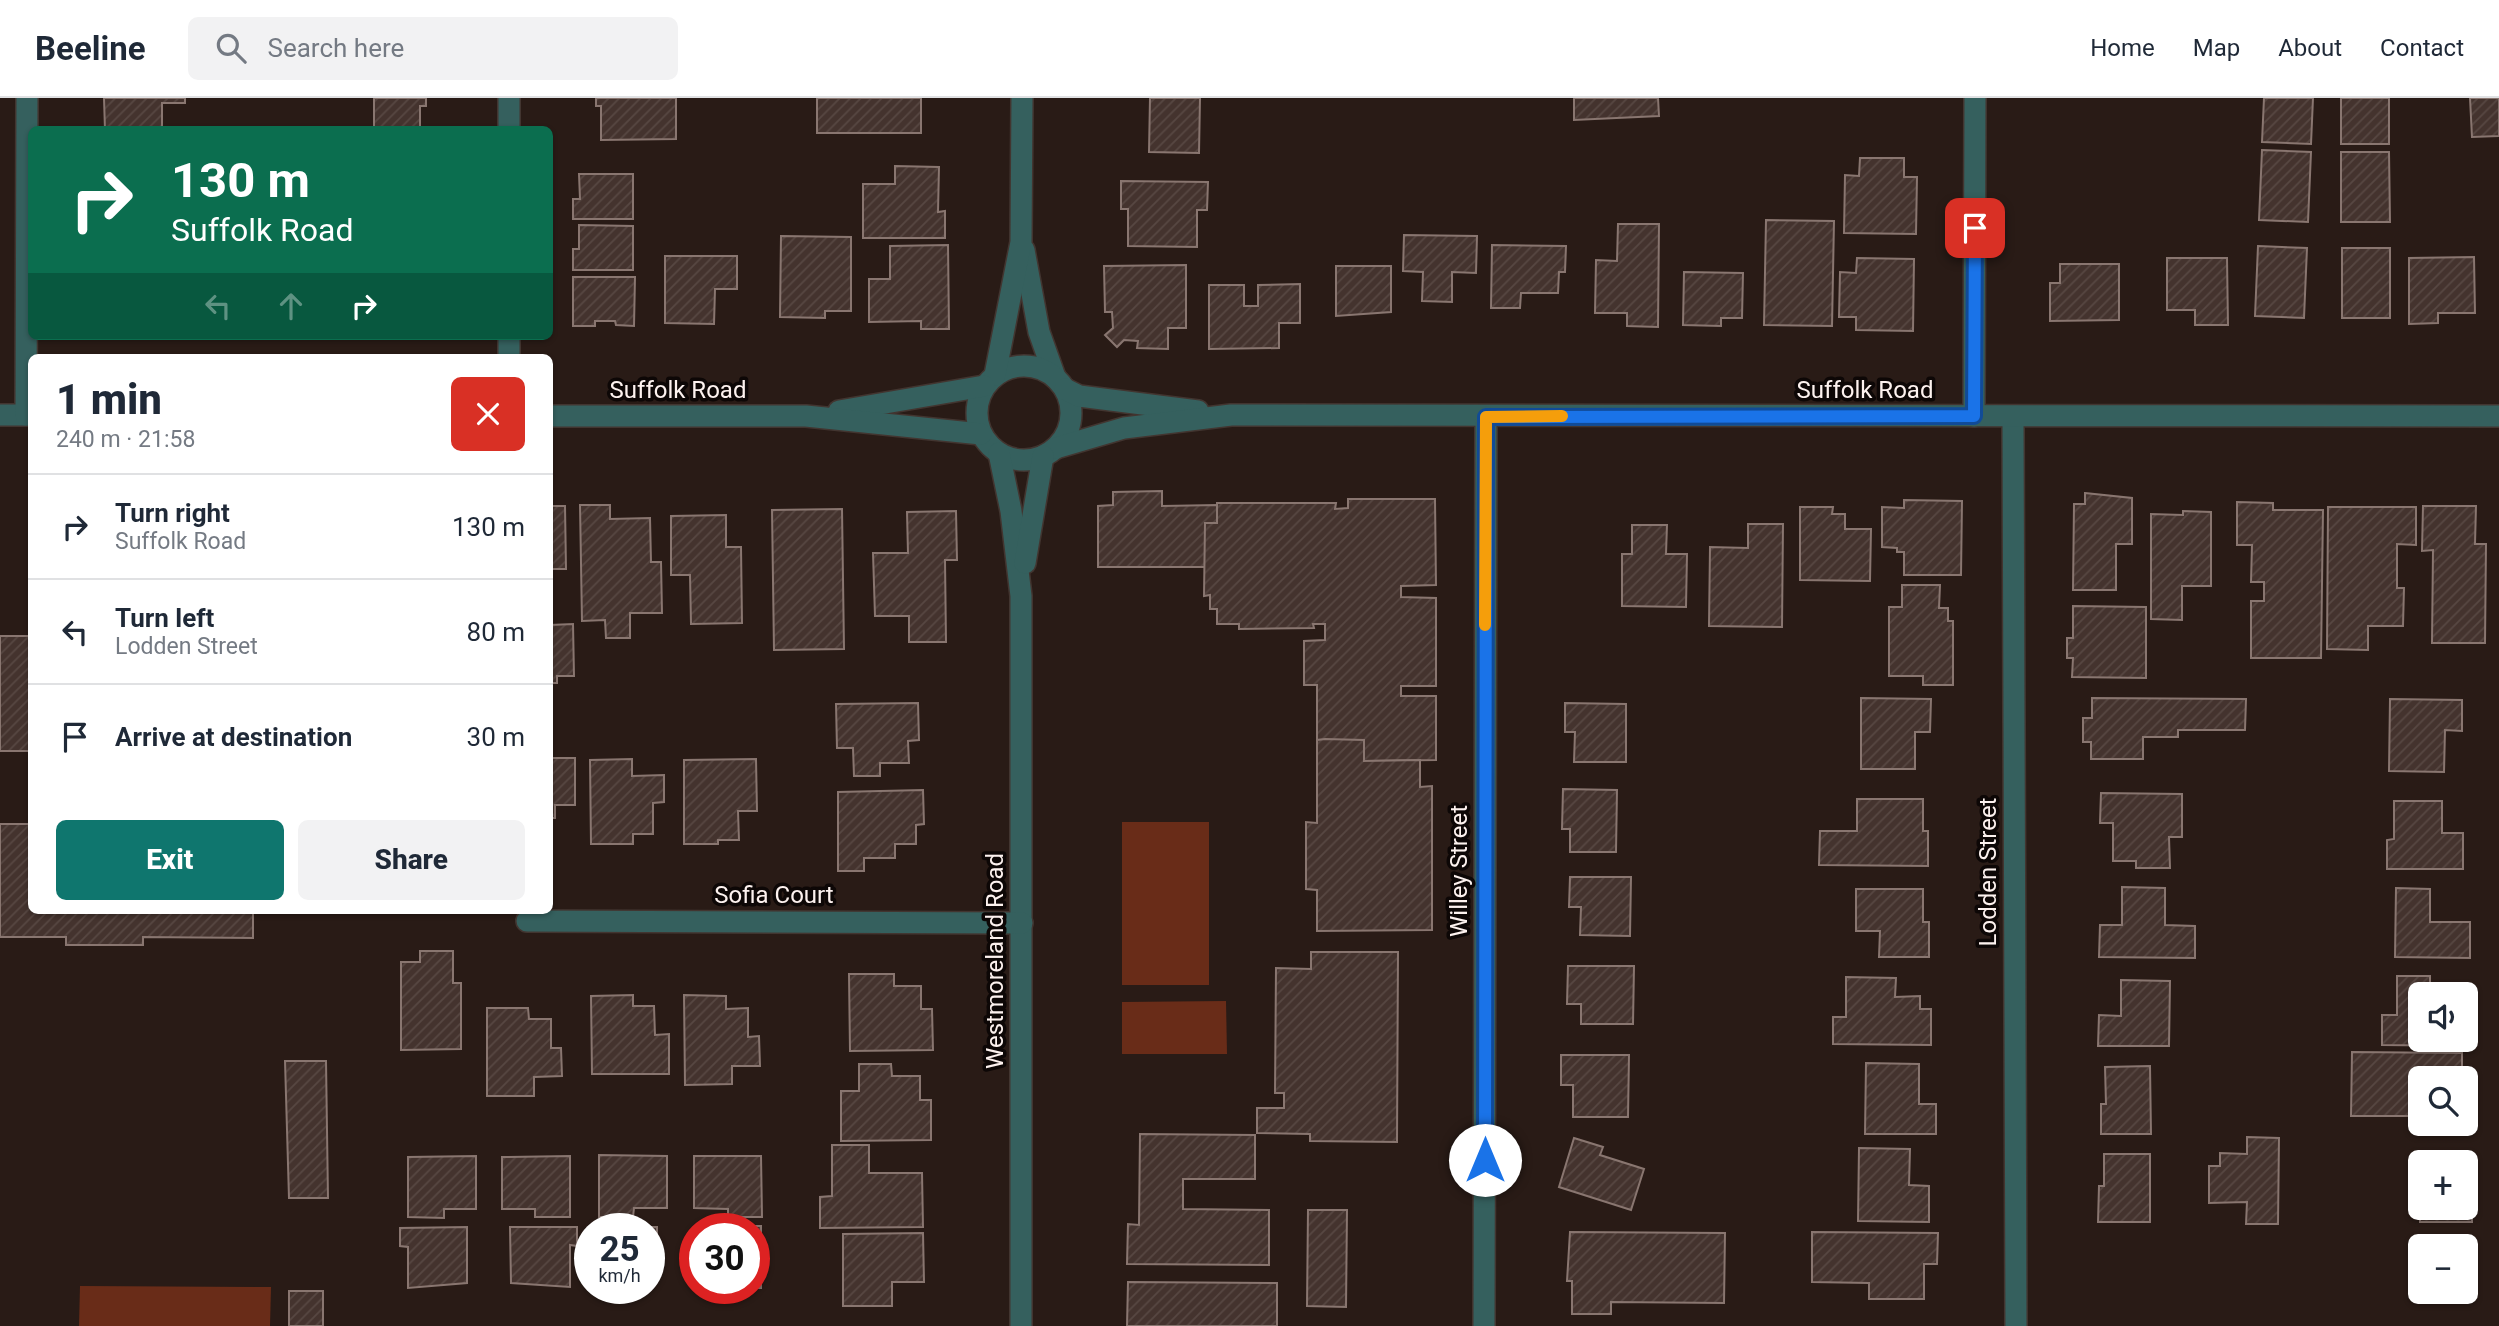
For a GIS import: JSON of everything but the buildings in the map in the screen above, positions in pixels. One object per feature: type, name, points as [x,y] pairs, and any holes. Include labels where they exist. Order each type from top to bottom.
[{"type":"street","points":[[27,98],[28,256]]},
{"type":"street","points":[[509,98],[509,126]]},
{"type":"street","points":[[1021,242],[990,381],[978,401],[976,417],[981,434],[999,453],[1013,459],[1028,460],[1049,452],[1066,435],[1071,420],[1071,404],[1039,332],[1021,242],[1022,98]]},
{"type":"street","points":[[1974,416],[1975,98]]},
{"type":"street","points":[[990,381],[1009,368],[1025,365],[1041,369],[1060,383]]},
{"type":"street","name":"Suffolk Road","points":[[806,416],[990,381]]},
{"type":"street","name":"Suffolk Road","points":[[1060,383],[1079,396],[1231,415],[2013,418],[2499,416]]},
{"type":"street","points":[[0,415],[28,415]]},
{"type":"street","name":"Suffolk Road","points":[[1049,452],[1124,428],[1231,415]]},
{"type":"street","name":"Suffolk Road","points":[[553,416],[806,416],[981,434]]},
{"type":"street","name":"Willey Street","points":[[1484,1326],[1486,417]]},
{"type":"street","name":"Lodden Street","points":[[2013,418],[2016,1326]]},
{"type":"street","name":"Westmoreland Road","points":[[1021,596],[1032,511],[1049,452]]},
{"type":"street","name":"Westmoreland Road","points":[[999,453],[1011,511],[1021,596],[1021,1326]]},
{"type":"street","name":"Sofia Court","points":[[527,920],[1021,923]]},
{"type":"shaded area","points":[[1122,822],[1209,822],[1209,985],[1122,985]]},
{"type":"shaded area","points":[[1226,1001],[1227,1054],[1122,1054],[1122,1002]]},
{"type":"shaded area","points":[[80,1286],[271,1287],[270,1326],[79,1326]]},
{"type":"slow traffic","points":[[1485,625],[1486,417],[1562,416]]},
{"type":"route","points":[[1485,1160],[1486,417],[1974,416],[1975,228]]}]
